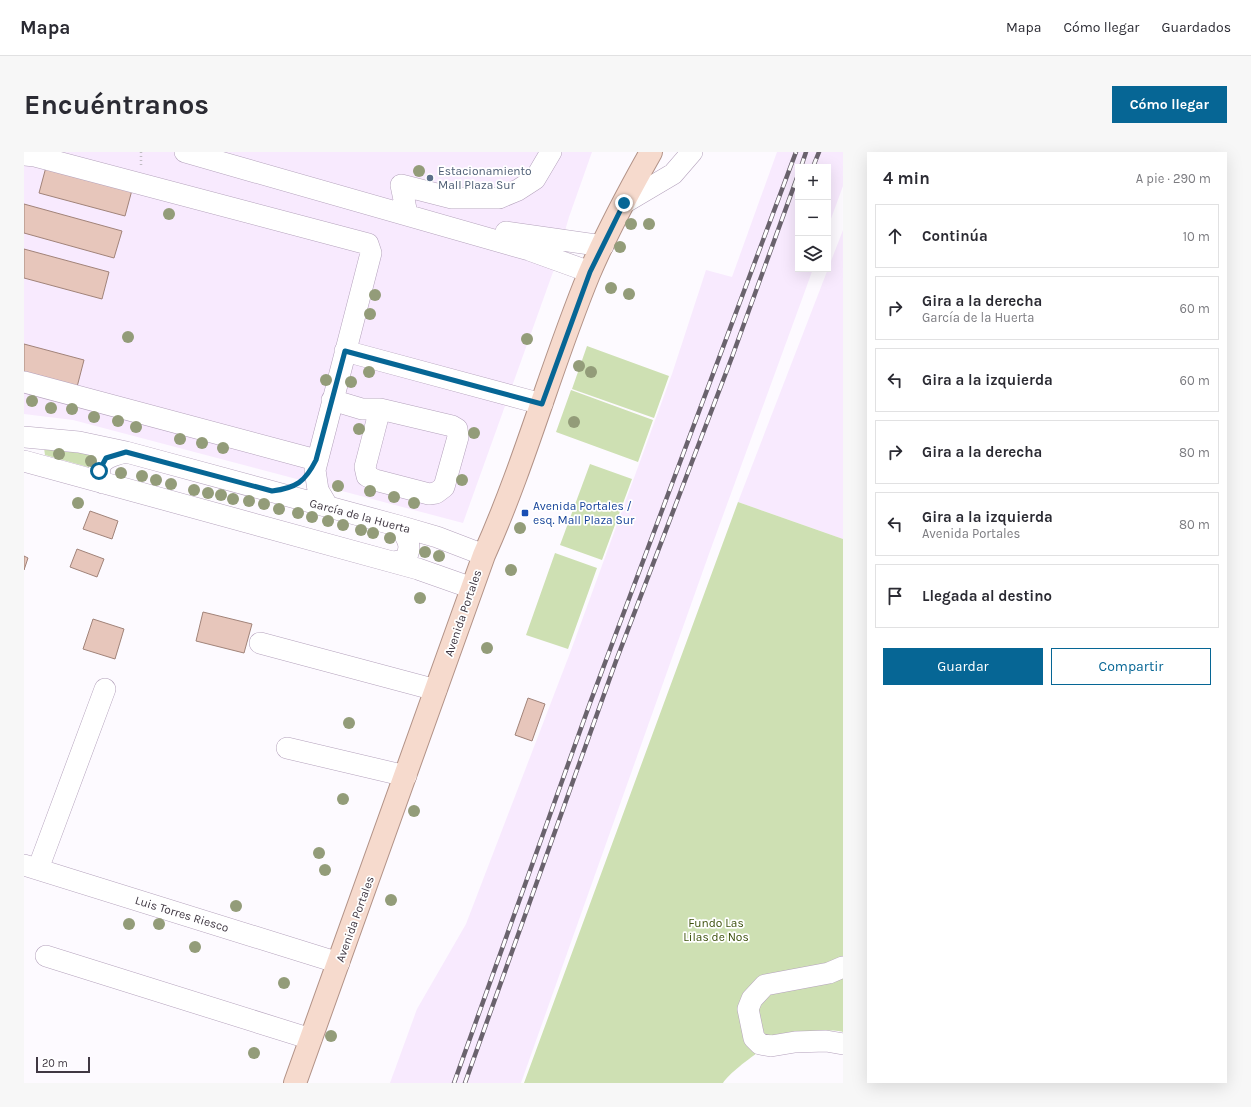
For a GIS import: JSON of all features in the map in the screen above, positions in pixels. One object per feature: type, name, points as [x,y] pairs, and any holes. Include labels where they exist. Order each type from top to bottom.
[{"type":"main road","name":"Avenida Portales","points":[[295,1083],[484,555],[512,488],[590,272],[647,155]]},
{"type":"street","points":[[185,152],[530,250],[590,272]]},
{"type":"street","points":[[407,214],[401,185],[452,198],[499,198],[518,190],[535,179],[551,152]]},
{"type":"street","points":[[624,203],[673,174],[692,152]]},
{"type":"street","points":[[24,155],[35,156],[365,242],[370,248],[371,253],[316,460],[310,472],[298,484],[288,489],[272,491]]},
{"type":"street","points":[[444,225],[492,229],[603,246]]},
{"type":"street","points":[[345,351],[542,404]]},
{"type":"street","points":[[24,382],[316,460]]},
{"type":"street","points":[[332,400],[362,409],[380,408],[452,426],[457,429],[458,437],[444,487],[436,493],[429,494],[375,480],[367,476],[365,467],[380,408]]},
{"type":"street","name":"García de la Huerta","points":[[24,437],[79,442],[126,452],[399,526],[437,537],[484,555]]},
{"type":"street","points":[[103,483],[99,471],[103,461],[109,456],[126,452]]},
{"type":"street","points":[[316,460],[316,482],[323,500],[328,507]]},
{"type":"street","points":[[24,461],[393,562],[472,588]]},
{"type":"street","points":[[393,562],[404,560],[409,549],[408,538],[399,526]]},
{"type":"street","points":[[260,643],[436,690]]},
{"type":"street","points":[[31,867],[105,689]]},
{"type":"street","points":[[287,748],[406,776]]},
{"type":"street","name":"Luis Torres Riesco","points":[[31,867],[339,963]]},
{"type":"street","points":[[46,956],[311,1040]]},
{"type":"street","points":[[843,967],[829,973],[765,985],[752,998],[748,1009],[754,1038],[760,1044],[771,1046],[795,1042],[826,1041],[843,1044]]},
{"type":"path","points":[[141,152],[141,162]]},
{"type":"shaded area","points":[[24,152],[592,152],[569,217],[553,272],[463,523],[73,420],[24,414]]},
{"type":"shaded area","points":[[777,152],[843,152],[843,186],[831,219],[831,164],[795,164],[795,272],[812,272],[710,551],[521,1083],[390,1083],[417,1009],[466,924],[570,653],[672,374],[706,270],[732,277]]},
{"type":"shaded area","points":[[843,230],[843,539],[738,502],[827,272],[831,272],[831,261]]},
{"type":"green space","points":[[587,346],[669,376],[654,418],[572,389]]},
{"type":"green space","points":[[571,390],[653,420],[638,462],[556,432]]},
{"type":"green space","points":[[44,448],[96,455],[95,469],[45,455]]},
{"type":"green space","points":[[590,464],[632,479],[602,560],[560,545]]},
{"type":"green space","name":"Fundo Las Lilas de Nos","points":[[738,502],[843,539],[843,1032],[816,1031],[790,1034],[774,1042],[754,1056],[735,1070],[723,1083],[524,1083]]},
{"type":"green space","points":[[555,553],[597,568],[568,649],[526,635]]},
{"type":"building","points":[[46,167],[132,190],[125,216],[39,193]]},
{"type":"building","points":[[24,204],[122,231],[114,258],[24,233]]},
{"type":"building","points":[[24,249],[109,272],[102,299],[24,278]]},
{"type":"building","points":[[24,344],[84,360],[77,387],[24,373]]},
{"type":"building","points":[[90,511],[118,521],[112,539],[83,529]]},
{"type":"building","points":[[77,549],[104,559],[97,577],[70,567]]},
{"type":"building","points":[[24,556],[28,558],[24,570]]},
{"type":"building","points":[[203,612],[252,624],[244,653],[196,641]]},
{"type":"building","points":[[93,619],[124,629],[115,659],[83,649]]},
{"type":"building","points":[[528,698],[545,704],[532,741],[515,735]]},
{"type":"railway","points":[[454,1083],[590,703],[796,152]]},
{"type":"railway","points":[[802,164],[806,152]]},
{"type":"railway","points":[[814,164],[819,152]]},
{"type":"railway","points":[[465,1083],[616,661],[732,357],[795,183]]},
{"type":"place","name":"Estacionamiento Mall Plaza Sur","points":[[430,178]]},
{"type":"place","name":"Avenida Portales / esq. Mall Plaza Sur","points":[[525,513]]},
{"type":"route","points":[[99,471],[103,461],[106,458],[126,452],[272,491],[288,489],[303,480],[310,472],[316,460],[345,351],[542,404],[590,272],[624,203]]}]
